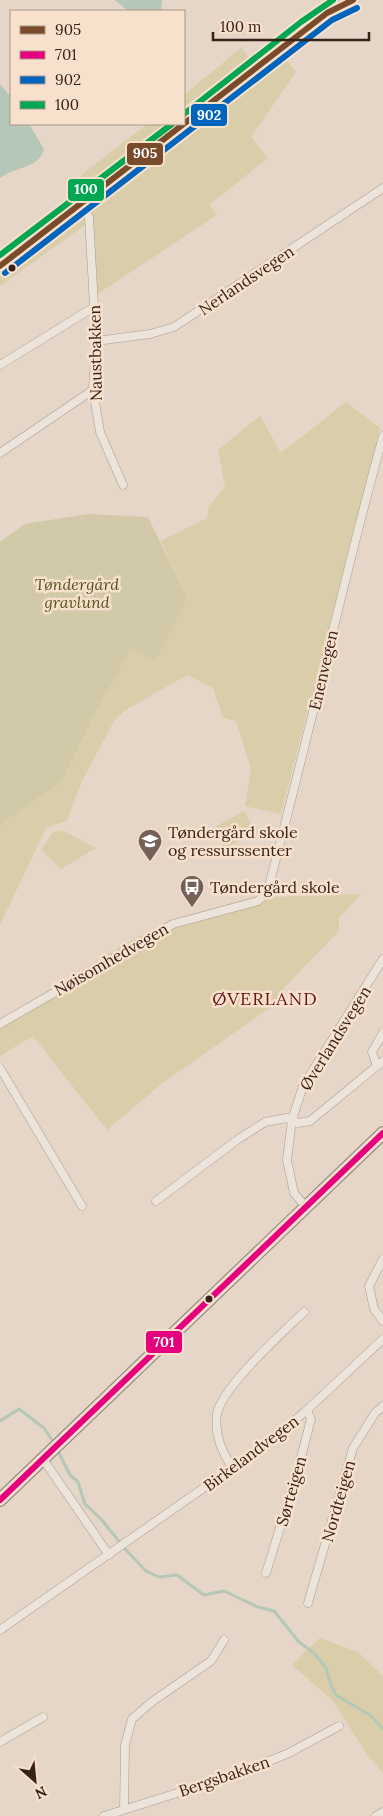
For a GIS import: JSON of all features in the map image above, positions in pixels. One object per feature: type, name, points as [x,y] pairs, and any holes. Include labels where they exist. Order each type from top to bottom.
[{"type":"highway","points":[[0,266],[147,155],[345,0]]},
{"type":"highway","points":[[327,14],[354,0]]},
{"type":"main road","points":[[0,1500],[383,1133]]},
{"type":"street","name":"Nerlandsvegen","points":[[96,341],[150,334],[174,327],[383,188]]},
{"type":"street","name":"Naustbakken","points":[[89,217],[96,341],[92,390],[100,432],[123,484]]},
{"type":"street","points":[[0,365],[94,307]]},
{"type":"street","points":[[0,454],[92,390]]},
{"type":"street","name":"Enenvegen","points":[[258,901],[267,893],[289,810],[350,555],[383,436]]},
{"type":"street","name":"Nøisomhedvegen","points":[[0,1024],[173,924],[258,901]]},
{"type":"street","name":"Øverlandsvegen","points":[[306,1207],[294,1193],[287,1160],[292,1120],[303,1086],[383,959]]},
{"type":"street","points":[[156,1202],[257,1126],[272,1119],[292,1120],[298,1124],[310,1120],[380,1064],[372,1052],[383,1033]]},
{"type":"street","points":[[0,1068],[82,1206]]},
{"type":"street","points":[[383,1259],[369,1286],[374,1309],[383,1321]]},
{"type":"street","points":[[232,1468],[222,1451],[217,1433],[218,1412],[228,1392],[270,1344],[304,1312]]},
{"type":"street","name":"Birkelandvegen","points":[[0,1630],[232,1468],[306,1410],[383,1339]]},
{"type":"street","name":"Nordteigen","points":[[308,1603],[353,1448],[375,1413],[383,1406]]},
{"type":"street","name":"Sørteigen","points":[[266,1573],[297,1473],[310,1419],[306,1410]]},
{"type":"street","points":[[43,1458],[109,1554]]},
{"type":"street","points":[[124,1809],[125,1744],[132,1719],[153,1701],[211,1661],[224,1640]]},
{"type":"street","points":[[0,1742],[43,1717]]},
{"type":"street","name":"Bergsbakken","points":[[104,1816],[236,1775],[288,1753],[339,1726]]},
{"type":"street","points":[[376,1816],[383,1812]]},
{"type":"shaded area","points":[[115,0],[162,0],[161,10],[127,10]]},
{"type":"shaded area","points":[[242,47],[259,73],[283,55],[296,72],[251,137],[268,158],[209,205],[217,215],[90,299],[85,225],[0,286],[0,257],[82,192],[74,181],[146,125],[185,125],[185,94]]},
{"type":"shaded area","points":[[0,84],[10,96],[10,125],[30,125],[44,149],[42,155],[32,164],[0,178]]},
{"type":"shaded area","points":[[346,402],[380,428],[281,814],[245,806],[251,769],[236,721],[223,718],[213,688],[187,675],[124,711],[114,721],[81,783],[67,821],[46,828],[0,925],[0,825],[62,781],[93,717],[130,650],[156,661],[187,598],[161,541],[207,518],[209,506],[225,487],[218,450],[260,416],[281,453]]},
{"type":"shaded area","points":[[244,811],[256,832],[224,849],[213,828]]},
{"type":"shaded area","points":[[64,831],[96,848],[61,869],[41,850],[53,832]]},
{"type":"shaded area","points":[[361,894],[339,918],[339,931],[280,992],[278,1002],[160,1085],[107,1130],[33,1036],[0,1056],[0,1020],[123,945],[171,920],[260,895],[270,897]]},
{"type":"shaded area","points":[[320,1638],[358,1652],[383,1676],[383,1773],[366,1753],[333,1701],[292,1665]]},
{"type":"green space","name":"Tøndergård gravlund","points":[[88,514],[148,517],[187,598],[156,661],[130,650],[93,717],[62,781],[0,825],[0,542],[25,524]]},
{"type":"waterway","points":[[0,1421],[19,1409],[44,1428],[54,1443]]},
{"type":"waterway","points":[[58,1451],[70,1475],[78,1482],[85,1504],[101,1519],[146,1571],[159,1577],[177,1575],[204,1595],[224,1591],[258,1607],[274,1611],[299,1642],[315,1654],[326,1668],[336,1695],[370,1715],[383,1729]]},
{"type":"transit line","name":"100","points":[[185,113],[301,22],[333,0]]},
{"type":"transit line","name":"905","points":[[185,123],[327,13],[353,0]]},
{"type":"transit line","name":"902","points":[[5,273],[332,20],[357,8]]},
{"type":"transit line","name":"100","points":[[0,255],[171,125]]},
{"type":"transit line","name":"905","points":[[0,266],[182,125]]},
{"type":"transit line","name":"701","points":[[0,1500],[383,1133]]},
{"type":"place","name":"Tøndergård skole og ressurssenter","points":[[150,862]]},
{"type":"place","name":"Tøndergård skole","points":[[192,908]]},
{"type":"district","name":"ØVERLAND","points":[[265,998]]}]
